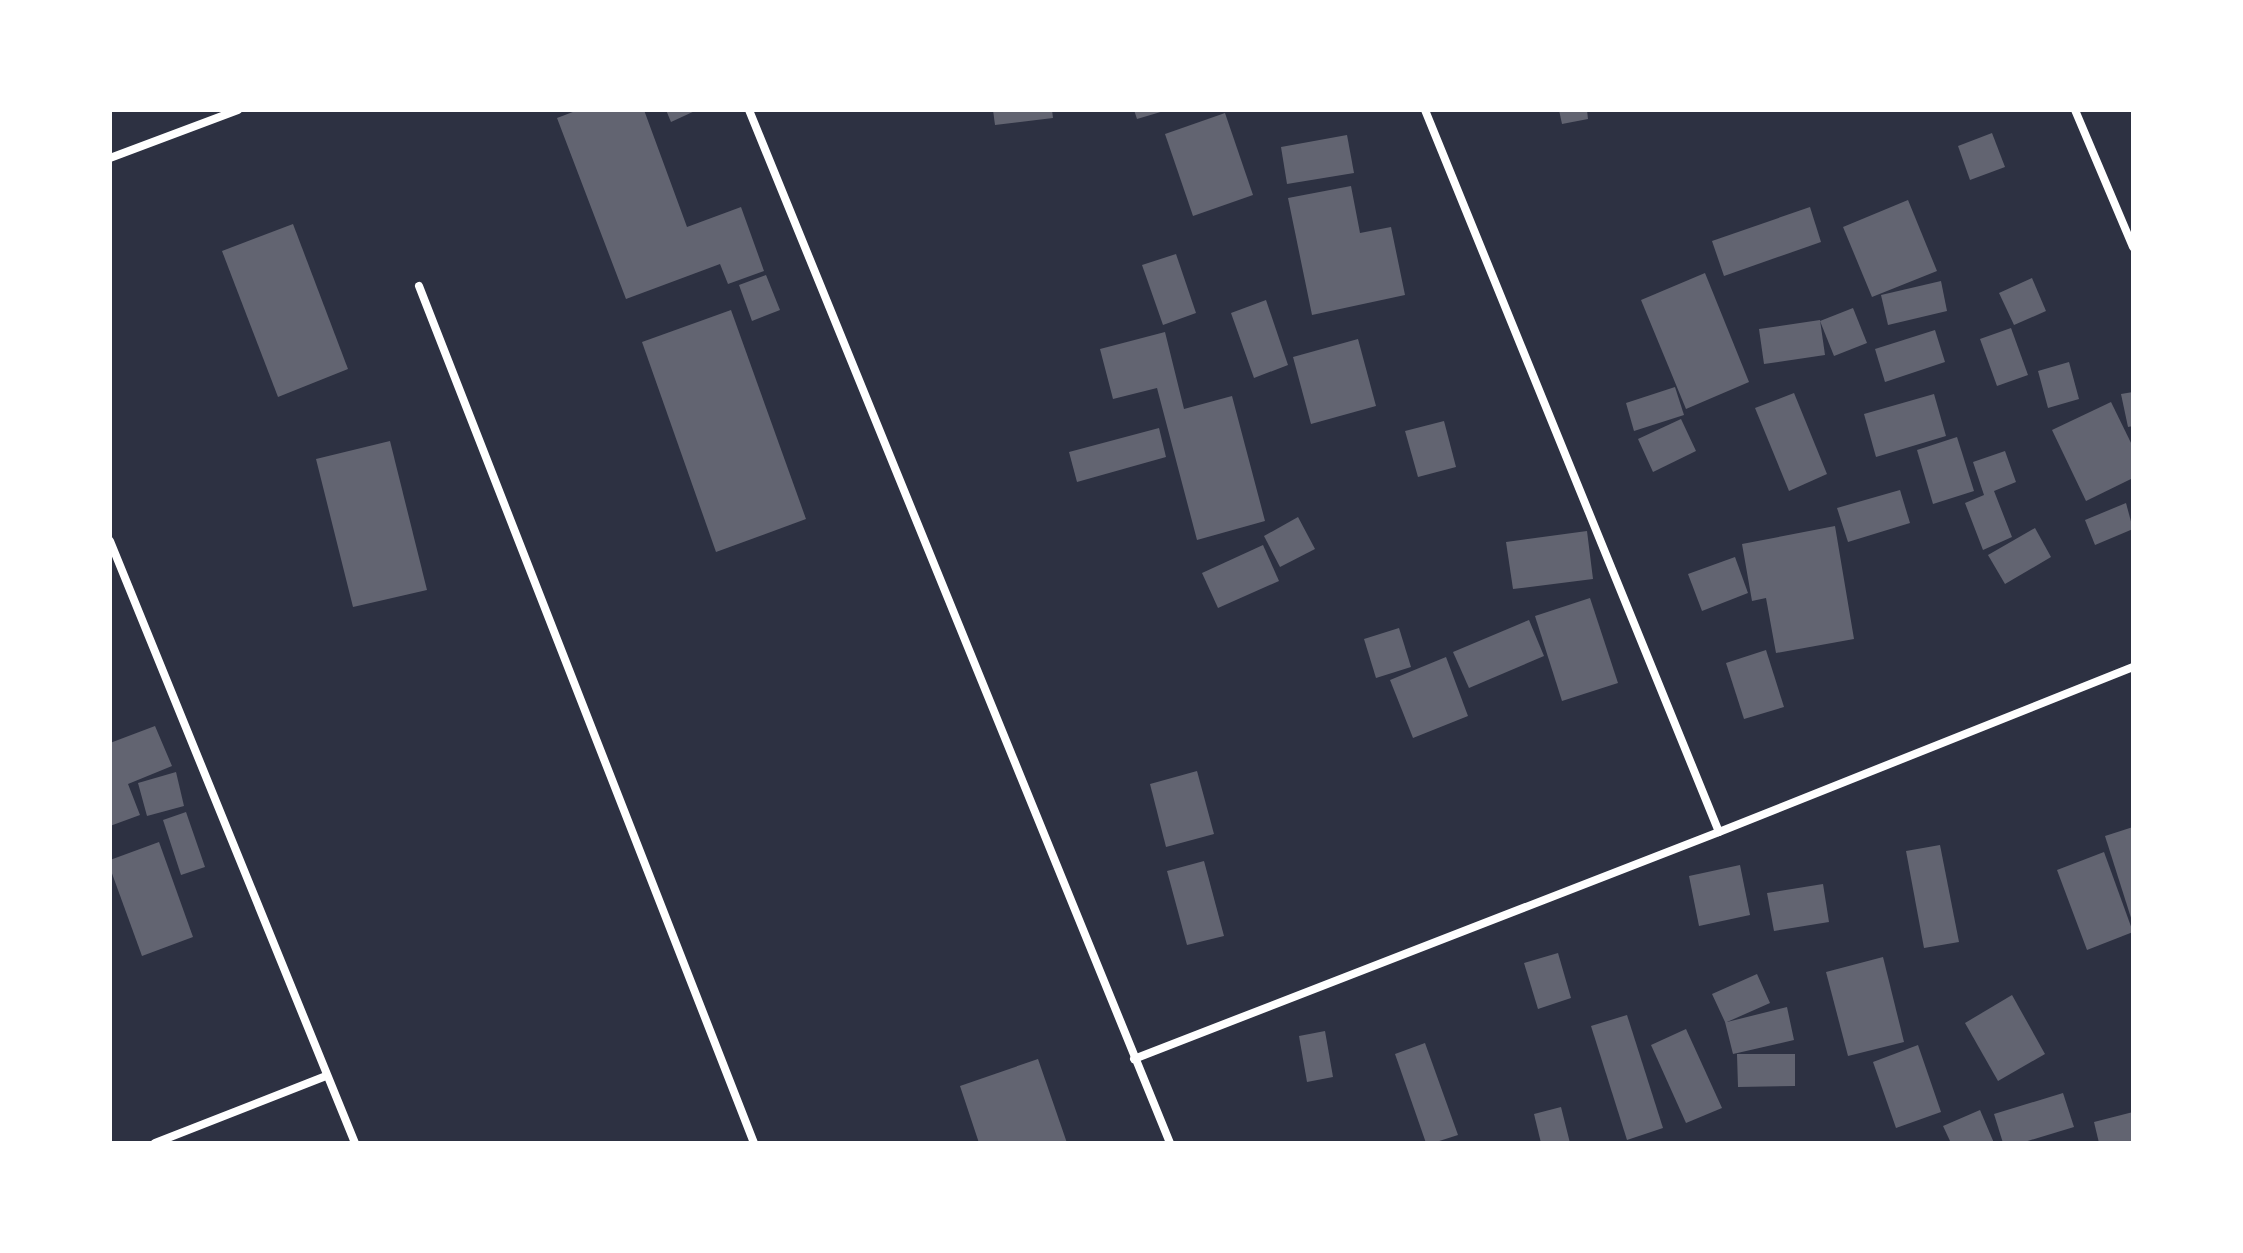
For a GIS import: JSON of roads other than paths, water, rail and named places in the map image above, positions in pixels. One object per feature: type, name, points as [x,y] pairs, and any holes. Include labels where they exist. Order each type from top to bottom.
[{"type":"street","points":[[110,158],[238,110]]},
{"type":"street","points":[[749,110],[1170,1143]]},
{"type":"street","points":[[1425,110],[1719,832]]},
{"type":"street","points":[[2075,110],[2133,247]]},
{"type":"street","points":[[419,286],[754,1143]]},
{"type":"street","points":[[110,541],[355,1143]]},
{"type":"street","points":[[1134,1059],[2133,667]]},
{"type":"street","points":[[155,1143],[326,1076]]}]
